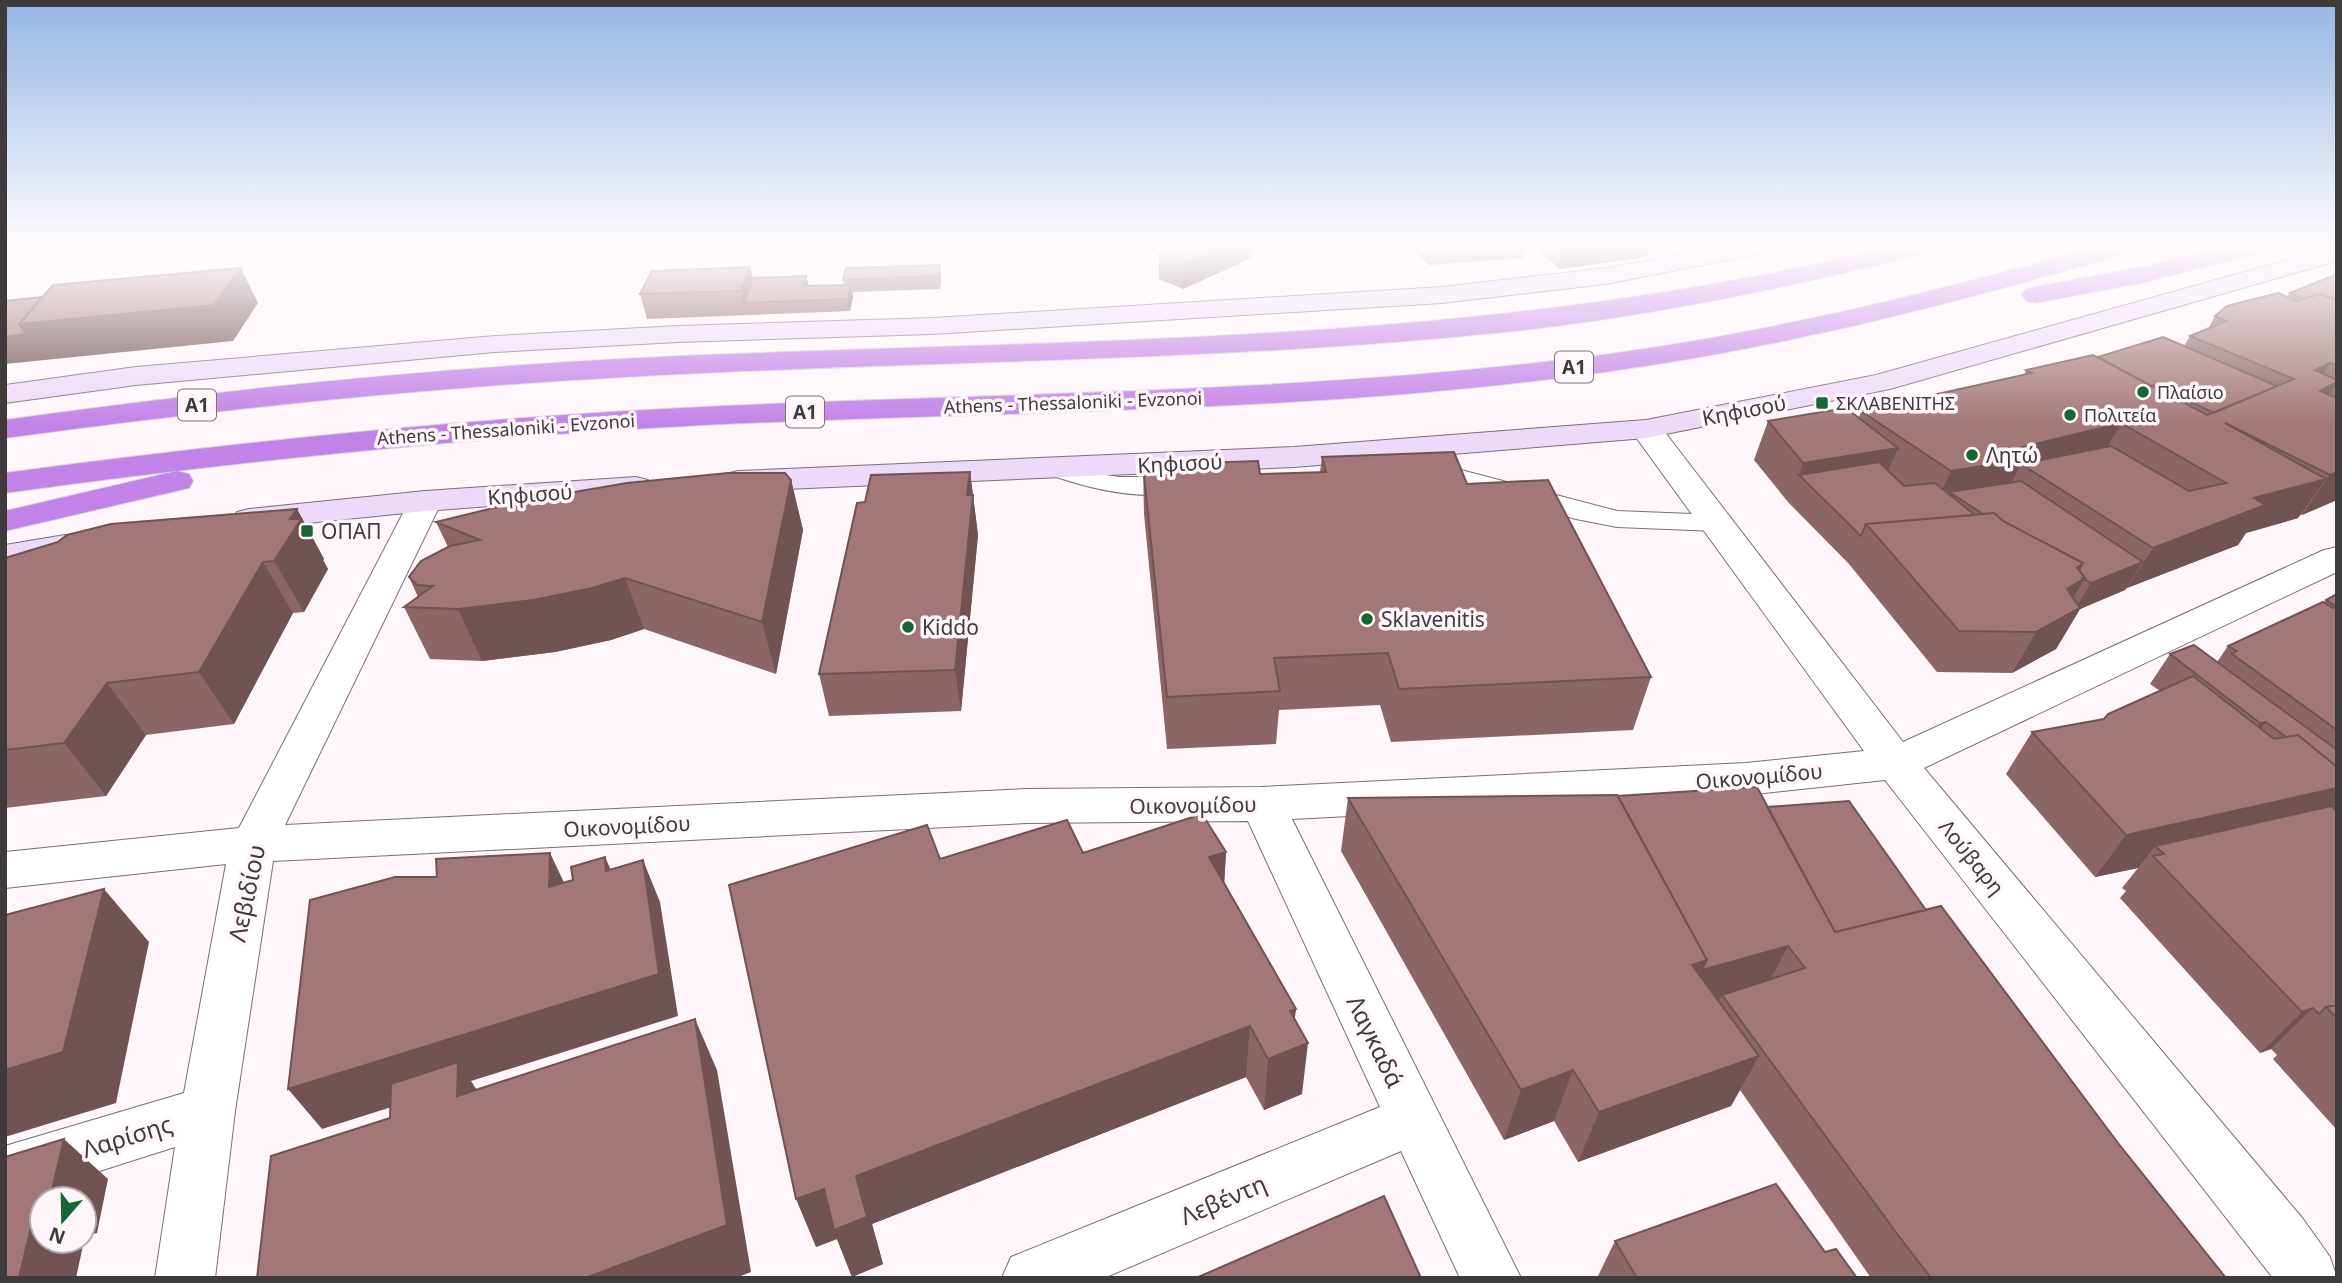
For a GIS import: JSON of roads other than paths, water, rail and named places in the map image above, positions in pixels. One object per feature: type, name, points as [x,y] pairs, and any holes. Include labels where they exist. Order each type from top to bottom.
[{"type":"highway","name":"Α1","points":[[5,429],[274,396],[504,376],[721,363],[1237,344],[1519,322],[1639,305]]},
{"type":"highway","name":"Athens - Thessaloniki - Evzonoi","points":[[5,483],[133,465],[353,440],[703,416],[1258,394],[1560,369],[1743,341],[1904,305]]},
{"type":"highway","points":[[1886,309],[1933,305]]},
{"type":"highway","points":[[5,521],[353,440]]},
{"type":"main road","points":[[5,394],[136,376],[495,344],[941,326],[1294,305]]},
{"type":"main road","name":"Κηφισού","points":[[705,483],[1057,469],[1389,449],[1646,429],[1880,383],[2155,305]]},
{"type":"main road","name":"Κηφισού","points":[[223,522],[425,501],[665,485]]},
{"type":"main road","points":[[5,556],[94,540]]},
{"type":"street","name":"Λούβαρη","points":[[1646,429],[1896,763],[2282,1240],[2309,1278]]},
{"type":"street","name":"Λεβιδίου","points":[[185,1278],[208,1111],[254,844],[425,501]]},
{"type":"street","name":"Οικονομίδου","points":[[5,870],[254,844],[1026,806],[1262,804],[1745,779],[1896,763],[2337,558]]},
{"type":"street","points":[[2296,576],[2337,586]]},
{"type":"street","name":"Λαγκαδά","points":[[1262,804],[1491,1278]]},
{"type":"street","name":"Λαρίσης","points":[[5,1174],[208,1111]]},
{"type":"street","name":"Λεβέντη","points":[[1032,1278],[1414,1119]]},
{"type":"lane","points":[[1389,449],[1431,462],[1461,478],[1606,517],[1717,523]]},
{"type":"lane","points":[[1057,469],[1085,480],[1127,487],[1294,481]]},
{"type":"lane","points":[[1406,478],[1461,478]]},
{"type":"place","name":"Πλαίσιο","points":[[2143,392]]},
{"type":"place","name":"ΣΚΛΑΒΕΝΙΤΗΣ","points":[[1822,403]]},
{"type":"place","name":"Πολιτεία","points":[[2070,415]]},
{"type":"place","name":"Λητώ","points":[[1972,455]]},
{"type":"place","name":"ΟΠΑΠ","points":[[307,531]]},
{"type":"place","name":"Sklavenitis","points":[[1367,619]]},
{"type":"place","name":"Kiddo","points":[[908,627]]}]
